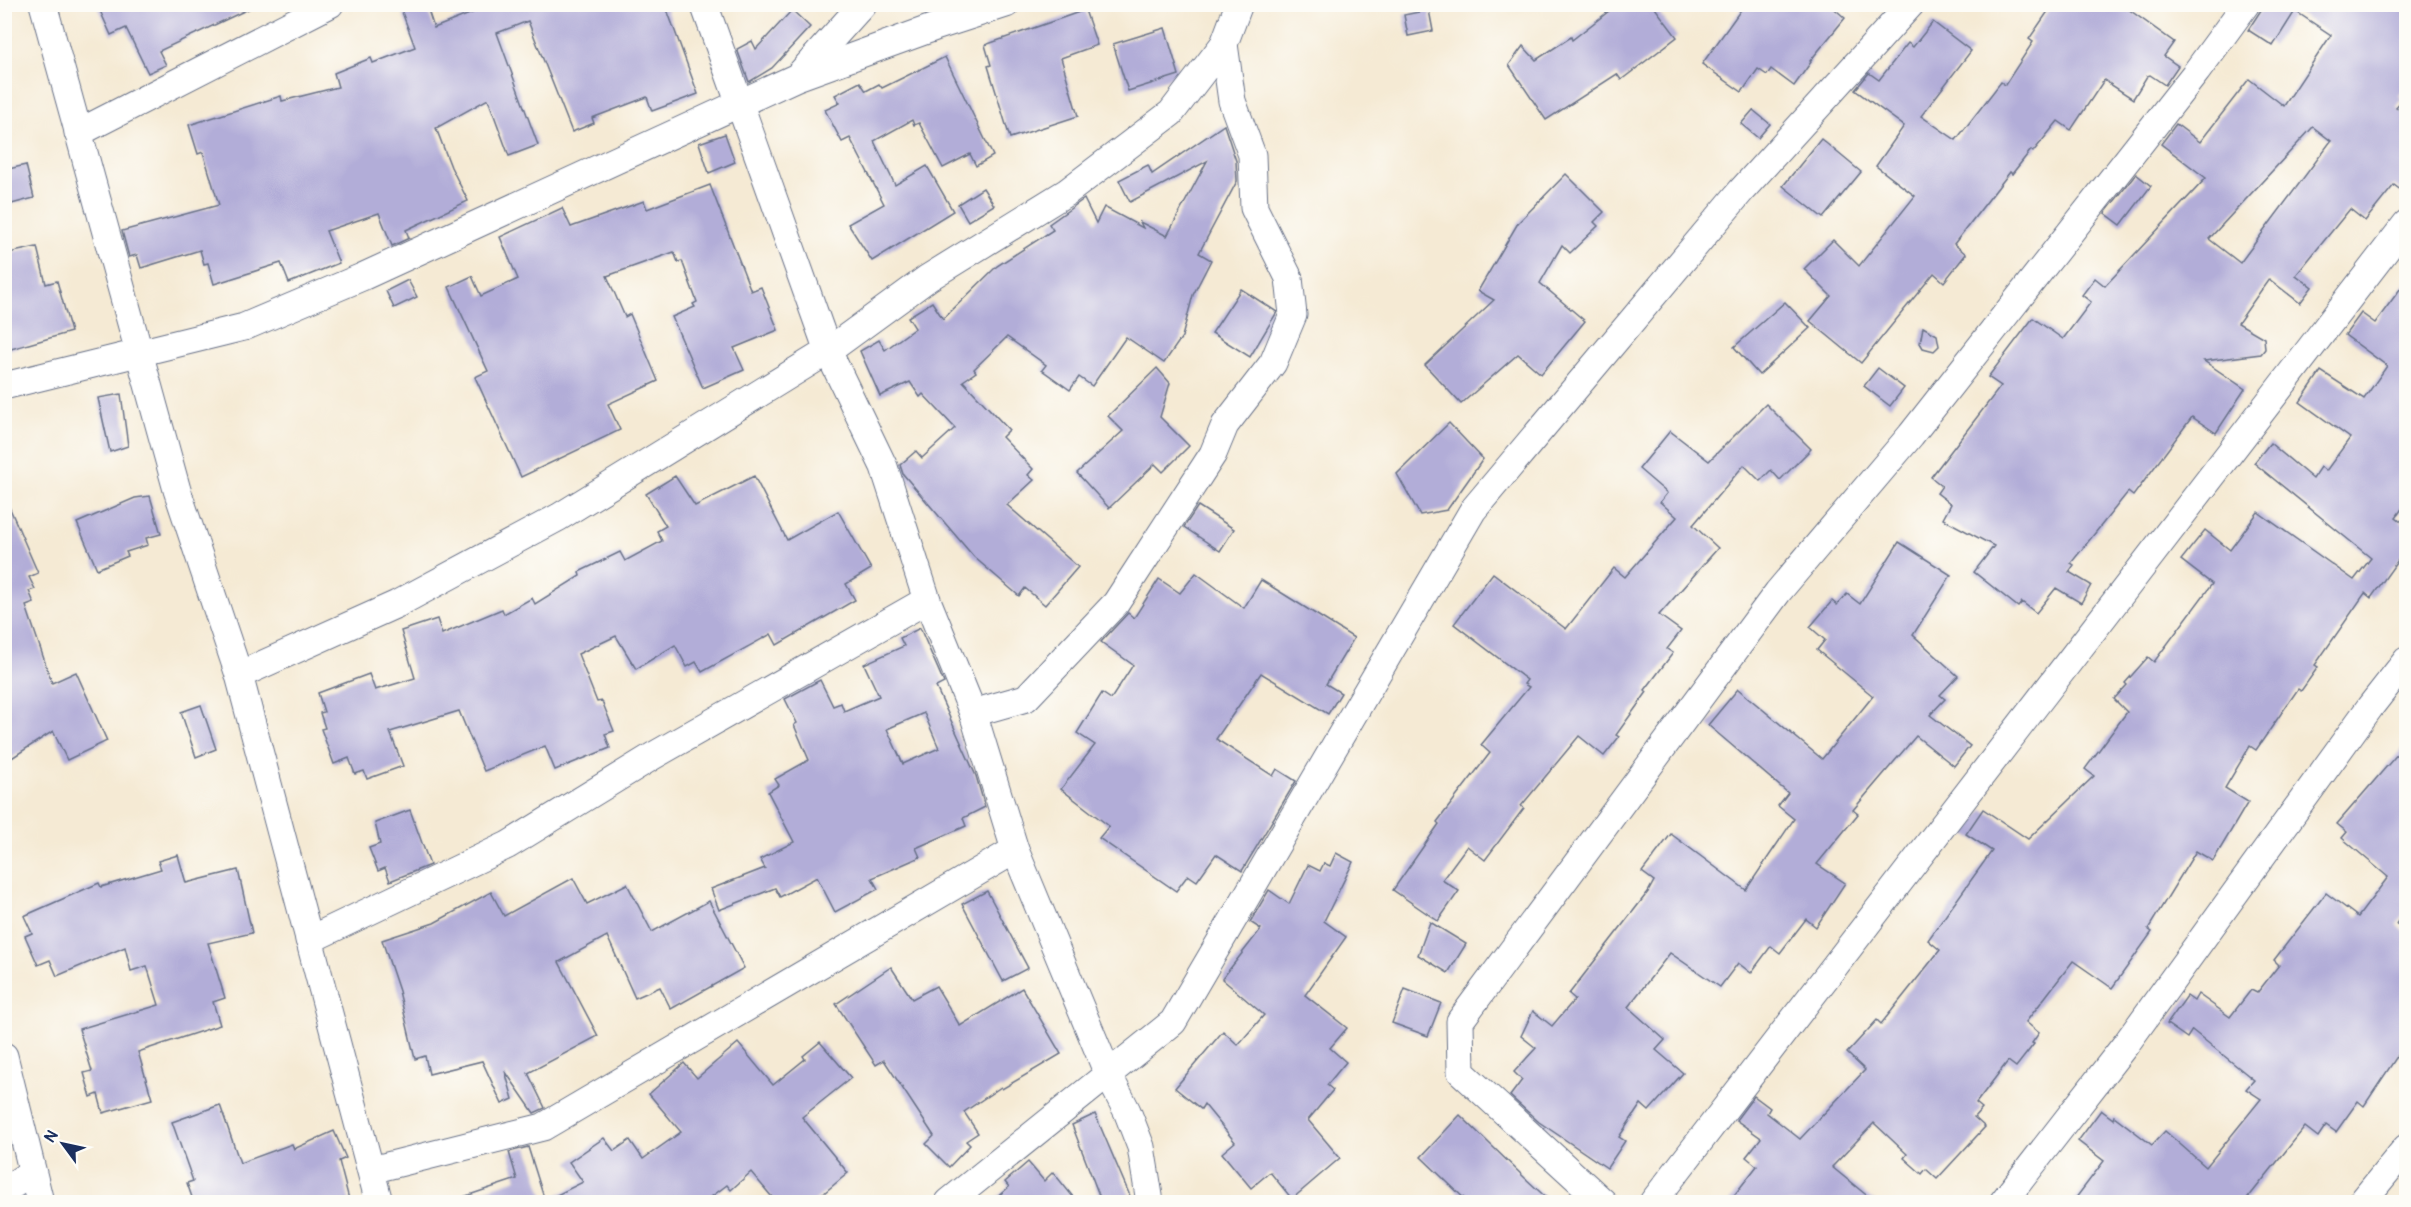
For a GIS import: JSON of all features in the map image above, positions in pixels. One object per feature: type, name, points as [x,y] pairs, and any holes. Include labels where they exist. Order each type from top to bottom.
[{"type":"street","points":[[44,4],[177,490],[239,675],[379,1203]]},
{"type":"street","points":[[78,133],[330,4]]},
{"type":"street","points":[[704,4],[828,351],[884,467],[927,600],[973,713],[1015,850],[1108,1074],[1127,1110],[1141,1147],[1150,1203]]},
{"type":"street","points":[[797,77],[863,4]]},
{"type":"street","points":[[4,386],[243,327],[362,277],[741,105],[797,77],[1006,4]]},
{"type":"street","points":[[239,675],[397,604],[559,517],[828,351],[928,278],[1067,192],[1171,113],[1224,44],[1239,4]]},
{"type":"street","points":[[949,1203],[1173,1022],[1473,510],[1741,191],[1911,4]]},
{"type":"street","points":[[1603,1203],[1461,1072],[1460,1021],[1778,592],[1918,426],[2197,71],[2246,4]]},
{"type":"street","points":[[973,713],[1026,698],[1116,603],[1207,463],[1225,425],[1273,363],[1293,315],[1288,278],[1254,208],[1252,155],[1232,101],[1224,44]]},
{"type":"street","points":[[1653,1203],[2406,224]]},
{"type":"street","points":[[309,940],[508,845],[653,756],[927,600]]},
{"type":"street","points":[[2003,1203],[2126,1044],[2370,707],[2406,662]]},
{"type":"street","points":[[371,1170],[543,1127],[1015,850]]},
{"type":"street","points":[[4,1056],[40,1203]]},
{"type":"street","points":[[2362,1203],[2406,1148]]},
{"type":"street","points":[[4,1191],[32,1172]]},
{"type":"building","points":[[97,4],[259,4],[159,51],[166,65],[148,73],[126,28],[111,35]]},
{"type":"building","points":[[399,4],[426,4],[434,28],[495,4],[665,4],[698,94],[652,111],[647,97],[592,118],[594,123],[572,132],[528,21],[497,33],[538,145],[509,156],[488,99],[436,128],[451,167],[468,201],[406,230],[409,238],[392,246],[379,213],[326,231],[339,263],[289,283],[281,263],[214,284],[208,263],[204,264],[200,250],[141,268],[137,255],[129,257],[122,231],[219,205],[203,152],[198,154],[189,125],[281,96],[282,101],[338,87],[334,73],[371,58],[373,63],[415,47]]},
{"type":"building","points":[[1618,4],[1652,4],[1677,37],[1621,80],[1617,74],[1546,120],[1509,65],[1523,46],[1536,60],[1571,37],[1572,40]]},
{"type":"building","points":[[1745,4],[1829,4],[1845,18],[1810,61],[1794,86],[1771,69],[1767,75],[1758,69],[1742,92],[1702,64]]},
{"type":"building","points":[[2053,4],[2121,4],[2174,42],[2164,56],[2178,66],[2165,85],[2150,75],[2147,76],[2133,99],[2104,80],[2071,130],[2058,121],[2033,152],[2031,150],[2012,174],[2010,172],[1954,244],[1966,254],[1944,282],[1934,273],[1861,363],[1810,321],[1831,296],[1804,269],[1833,240],[1859,266],[1915,196],[1876,166],[1904,126],[1855,90],[1869,73],[1879,80],[1908,43],[1913,47],[1933,22],[1971,51],[1921,116],[1956,140],[2001,82],[2005,85],[2033,42],[2029,39]]},
{"type":"building","points":[[2265,4],[2406,4],[2406,85],[2399,96],[2403,99],[2396,107],[2406,115],[2406,194],[2394,185],[2365,221],[2350,209],[2296,275],[2312,287],[2300,303],[2269,279],[2238,323],[2264,338],[2265,349],[2261,354],[2204,361],[2245,389],[2216,433],[2192,417],[2133,496],[2128,492],[2071,563],[2074,565],[2069,572],[2091,585],[2081,603],[2056,588],[2036,613],[2022,602],[2018,607],[1974,572],[1994,546],[1943,519],[1951,504],[1937,493],[1942,486],[1931,477],[2001,386],[1988,377],[2033,318],[2063,339],[2091,302],[2082,295],[2095,278],[2105,286],[2206,178],[2161,144],[2176,124],[2200,142],[2249,79],[2284,106],[2331,35],[2295,11],[2273,46],[2248,30]],"holes":[[[2313,127],[2331,141],[2240,263],[2209,239]]]},
{"type":"building","points":[[792,10],[810,27],[772,68],[749,82],[737,49],[752,41],[756,49]]},
{"type":"building","points":[[1085,10],[1097,45],[1061,58],[1078,116],[1010,138],[988,66],[991,65],[985,45]]},
{"type":"building","points":[[1429,10],[1433,31],[1408,36],[1404,15]]},
{"type":"building","points":[[1165,28],[1179,75],[1128,91],[1113,44]]},
{"type":"building","points":[[945,57],[993,156],[976,166],[970,154],[943,168],[919,123],[914,125],[912,120],[874,141],[895,185],[927,166],[953,211],[872,261],[848,224],[884,204],[850,138],[842,142],[825,110],[840,103],[835,95],[860,82],[866,91],[879,84],[882,88]]},
{"type":"building","points":[[1753,110],[1770,124],[1758,138],[1741,124]]},
{"type":"building","points":[[1224,125],[1236,161],[1237,181],[1199,253],[1211,260],[1193,295],[1182,337],[1164,363],[1126,337],[1092,386],[1079,377],[1070,390],[1042,370],[1046,365],[1007,337],[974,369],[976,372],[963,381],[1009,430],[1002,437],[1033,469],[1028,475],[1034,480],[1007,505],[1078,567],[1045,605],[1025,588],[1019,596],[974,557],[903,474],[900,465],[916,451],[922,458],[955,428],[923,394],[920,397],[910,382],[880,396],[860,351],[879,340],[885,350],[915,328],[908,317],[932,302],[943,319],[997,266],[1053,230],[1049,224],[1084,199],[1096,223],[1104,207],[1143,228],[1140,222],[1167,236],[1207,161],[1130,202],[1119,180],[1148,165],[1152,174]]},
{"type":"building","points":[[725,134],[735,162],[709,173],[699,143]]},
{"type":"building","points":[[1821,139],[1861,172],[1823,218],[1783,186]]},
{"type":"building","points":[[26,165],[34,198],[4,206],[4,170]]},
{"type":"building","points":[[1566,174],[1604,212],[1594,222],[1598,226],[1570,253],[1562,245],[1540,283],[1585,321],[1541,374],[1518,354],[1461,404],[1425,365],[1494,300],[1478,291],[1518,223]]},
{"type":"building","points":[[2136,174],[2151,186],[2121,225],[2105,213]]},
{"type":"building","points":[[710,185],[751,291],[761,287],[778,330],[734,348],[744,370],[703,388],[672,317],[695,307],[693,304],[697,302],[682,261],[678,262],[674,252],[607,276],[625,317],[630,314],[658,381],[608,404],[620,430],[521,477],[475,377],[488,371],[449,287],[472,276],[481,296],[518,279],[500,237],[562,208],[571,227],[644,201],[647,209]]},
{"type":"building","points":[[983,188],[994,205],[968,221],[958,204]]},
{"type":"building","points":[[37,247],[46,284],[57,281],[71,332],[4,351],[4,254]]},
{"type":"building","points":[[408,280],[417,297],[394,308],[386,291]]},
{"type":"building","points":[[2406,281],[2406,503],[2396,517],[2406,525],[2406,549],[2371,598],[2365,593],[2315,665],[2318,667],[2301,691],[2298,689],[2256,750],[2250,746],[2225,788],[2248,802],[2213,861],[2196,851],[2148,929],[2152,932],[2112,988],[2073,961],[2026,1022],[2039,1033],[2032,1043],[2034,1044],[2016,1067],[2008,1061],[1976,1103],[1982,1108],[1974,1117],[1985,1127],[1937,1179],[1926,1169],[1922,1174],[1904,1158],[1907,1154],[1874,1123],[1832,1167],[1876,1203],[1728,1203],[1757,1166],[1746,1157],[1761,1138],[1736,1120],[1754,1096],[1770,1108],[1767,1113],[1800,1139],[1865,1070],[1847,1053],[1877,1020],[1881,1024],[1940,950],[1928,940],[1992,851],[1966,834],[1983,809],[2028,839],[2094,776],[2085,769],[2127,712],[2114,699],[2148,657],[2154,662],[2212,584],[2181,560],[2205,530],[2230,550],[2258,512],[2354,580],[2371,558],[2254,463],[2270,443],[2313,479],[2321,467],[2326,471],[2350,438],[2300,402],[2321,371],[2364,399],[2387,366],[2345,335],[2361,313],[2375,323]]},
{"type":"building","points":[[1241,289],[1277,312],[1250,357],[1212,333]]},
{"type":"building","points":[[1785,302],[1810,328],[1759,375],[1734,347]]},
{"type":"building","points":[[1923,327],[1937,335],[1939,346],[1934,351],[1923,348],[1920,343]]},
{"type":"building","points":[[1157,368],[1170,383],[1160,417],[1189,446],[1163,472],[1155,464],[1109,508],[1077,473],[1123,431],[1108,416]]},
{"type":"building","points":[[1878,368],[1904,388],[1890,406],[1864,386]]},
{"type":"building","points":[[121,394],[128,446],[110,452],[98,398]]},
{"type":"building","points":[[1766,404],[1811,449],[1780,480],[1771,470],[1760,481],[1744,465],[1693,525],[1718,548],[1659,615],[1681,631],[1667,649],[1673,653],[1645,690],[1647,692],[1616,735],[1619,737],[1604,756],[1579,736],[1521,806],[1524,808],[1485,860],[1467,846],[1442,880],[1459,891],[1438,921],[1393,890],[1439,824],[1437,822],[1490,753],[1481,745],[1529,687],[1524,684],[1527,680],[1454,624],[1493,573],[1566,629],[1614,568],[1625,577],[1677,517],[1660,502],[1667,493],[1639,469],[1670,431],[1709,461]]},
{"type":"building","points":[[1449,423],[1483,459],[1447,510],[1420,515],[1397,474]]},
{"type":"building","points":[[675,476],[695,506],[754,476],[787,540],[838,511],[871,569],[846,584],[855,600],[777,645],[771,634],[702,672],[696,662],[687,667],[675,645],[636,669],[616,636],[578,654],[597,702],[602,701],[614,731],[605,734],[610,748],[555,770],[545,746],[484,771],[459,711],[390,732],[403,766],[367,779],[364,771],[355,774],[349,758],[334,764],[321,729],[325,728],[320,713],[324,712],[318,693],[369,674],[375,690],[415,678],[401,631],[437,619],[442,634],[502,609],[504,614],[532,598],[535,604],[580,576],[579,572],[620,552],[625,561],[662,541],[657,531],[666,526],[646,494]]},
{"type":"building","points":[[4,495],[38,573],[29,577],[35,589],[29,591],[34,603],[26,606],[52,683],[76,672],[107,741],[67,760],[53,731],[4,763]]},
{"type":"building","points":[[150,496],[161,534],[146,538],[148,545],[126,552],[128,556],[97,569],[77,523],[135,498]]},
{"type":"building","points":[[1198,506],[1234,529],[1220,551],[1184,527]]},
{"type":"building","points":[[1899,542],[1951,575],[1913,635],[1958,676],[1940,695],[1945,699],[1930,715],[1970,746],[1954,766],[1916,736],[1853,810],[1858,814],[1817,864],[1845,883],[1816,927],[1806,919],[1780,953],[1771,946],[1751,973],[1738,963],[1720,987],[1670,953],[1628,1007],[1665,1040],[1656,1050],[1683,1073],[1649,1111],[1641,1104],[1619,1137],[1625,1141],[1607,1168],[1539,1122],[1510,1096],[1522,1080],[1514,1072],[1536,1048],[1521,1036],[1533,1011],[1552,1026],[1575,999],[1569,994],[1648,892],[1654,881],[1642,872],[1671,834],[1746,890],[1794,819],[1778,806],[1788,793],[1708,725],[1738,689],[1822,759],[1873,696],[1817,650],[1825,640],[1810,627],[1832,601],[1837,605],[1847,594],[1860,604]]},
{"type":"building","points":[[1196,573],[1244,608],[1261,580],[1354,638],[1326,684],[1341,693],[1328,714],[1261,673],[1216,739],[1273,776],[1277,769],[1296,781],[1242,871],[1216,854],[1197,881],[1188,875],[1176,891],[1099,838],[1109,826],[1061,789],[1095,745],[1077,733],[1102,693],[1111,699],[1133,665],[1101,642],[1128,613],[1134,618],[1159,579],[1180,593]]},
{"type":"building","points":[[920,628],[944,683],[936,687],[976,776],[985,807],[963,818],[966,826],[916,848],[920,857],[872,878],[878,889],[835,912],[817,877],[780,897],[775,888],[719,910],[711,889],[765,868],[760,859],[794,842],[768,792],[779,785],[775,779],[809,760],[794,725],[797,723],[785,699],[820,680],[833,706],[841,703],[844,711],[879,696],[864,664],[904,646],[900,638]],"holes":[[[924,713],[939,748],[903,764],[887,729]]]},
{"type":"building","points":[[201,705],[216,749],[196,757],[181,712]]},
{"type":"building","points":[[2406,744],[2406,910],[2396,924],[2406,933],[2406,1043],[2364,1106],[2358,1101],[2336,1132],[2326,1125],[2318,1137],[2305,1127],[2244,1203],[2072,1203],[2104,1161],[2078,1141],[2101,1110],[2113,1119],[2114,1116],[2152,1145],[2165,1131],[2206,1167],[2261,1099],[2246,1089],[2254,1080],[2192,1030],[2187,1038],[2167,1024],[2187,996],[2194,1001],[2198,994],[2230,1017],[2251,990],[2257,993],[2279,965],[2274,960],[2326,893],[2358,917],[2388,877],[2342,838],[2347,832],[2337,824]]},
{"type":"building","points":[[410,810],[430,865],[390,881],[385,868],[378,871],[369,848],[380,844],[375,823]]},
{"type":"building","points":[[1336,853],[1353,862],[1324,921],[1346,937],[1305,995],[1347,1028],[1330,1048],[1346,1062],[1327,1085],[1333,1090],[1308,1120],[1340,1158],[1292,1199],[1270,1172],[1251,1188],[1222,1153],[1235,1142],[1204,1104],[1201,1109],[1175,1088],[1223,1031],[1238,1045],[1264,1015],[1222,979],[1261,929],[1250,922],[1269,890],[1289,904],[1308,865],[1320,871],[1324,863],[1330,866]]},
{"type":"building","points":[[178,855],[186,883],[238,870],[252,933],[208,943],[225,998],[213,1002],[220,1025],[138,1052],[152,1099],[103,1113],[98,1094],[91,1097],[84,1073],[92,1071],[79,1029],[159,1005],[147,966],[131,971],[125,947],[57,976],[50,960],[38,965],[25,936],[32,933],[24,916],[99,883],[101,887],[161,869],[158,861]]},
{"type":"building","points":[[573,878],[587,904],[627,884],[652,932],[709,901],[744,968],[671,1009],[660,987],[635,998],[607,936],[559,962],[598,1036],[528,1073],[545,1108],[534,1113],[505,1071],[513,1099],[502,1104],[482,1061],[429,1074],[425,1056],[415,1059],[399,991],[382,940],[434,923],[491,892],[504,916]]},
{"type":"building","points":[[987,891],[1028,968],[1003,981],[962,904]]},
{"type":"building","points":[[1430,922],[1466,944],[1448,973],[1418,955]]},
{"type":"building","points":[[891,967],[912,999],[936,986],[960,1026],[1022,988],[1061,1054],[1002,1089],[1001,1087],[964,1112],[978,1133],[966,1141],[970,1145],[949,1167],[926,1144],[934,1136],[884,1060],[876,1065],[836,1004]]},
{"type":"building","points":[[1405,989],[1441,1003],[1428,1036],[1392,1023]]},
{"type":"building","points":[[820,1042],[851,1078],[802,1117],[848,1173],[812,1203],[777,1203],[751,1172],[731,1190],[727,1185],[703,1203],[458,1203],[457,1199],[517,1179],[509,1152],[528,1147],[545,1201],[583,1182],[569,1162],[604,1138],[614,1151],[630,1140],[643,1159],[681,1132],[649,1094],[684,1063],[697,1078],[738,1043],[773,1085],[805,1059],[803,1056]]},
{"type":"building","points":[[220,1105],[240,1163],[292,1144],[294,1149],[334,1131],[346,1158],[339,1161],[350,1203],[194,1203],[187,1183],[193,1181],[172,1122]]},
{"type":"building","points":[[1095,1114],[1133,1203],[1102,1203],[1072,1125]]},
{"type":"building","points":[[1460,1115],[1552,1203],[1469,1203],[1421,1157]]},
{"type":"building","points":[[1028,1162],[1044,1181],[1053,1172],[1078,1203],[990,1203],[1009,1187],[1005,1182]]}]
